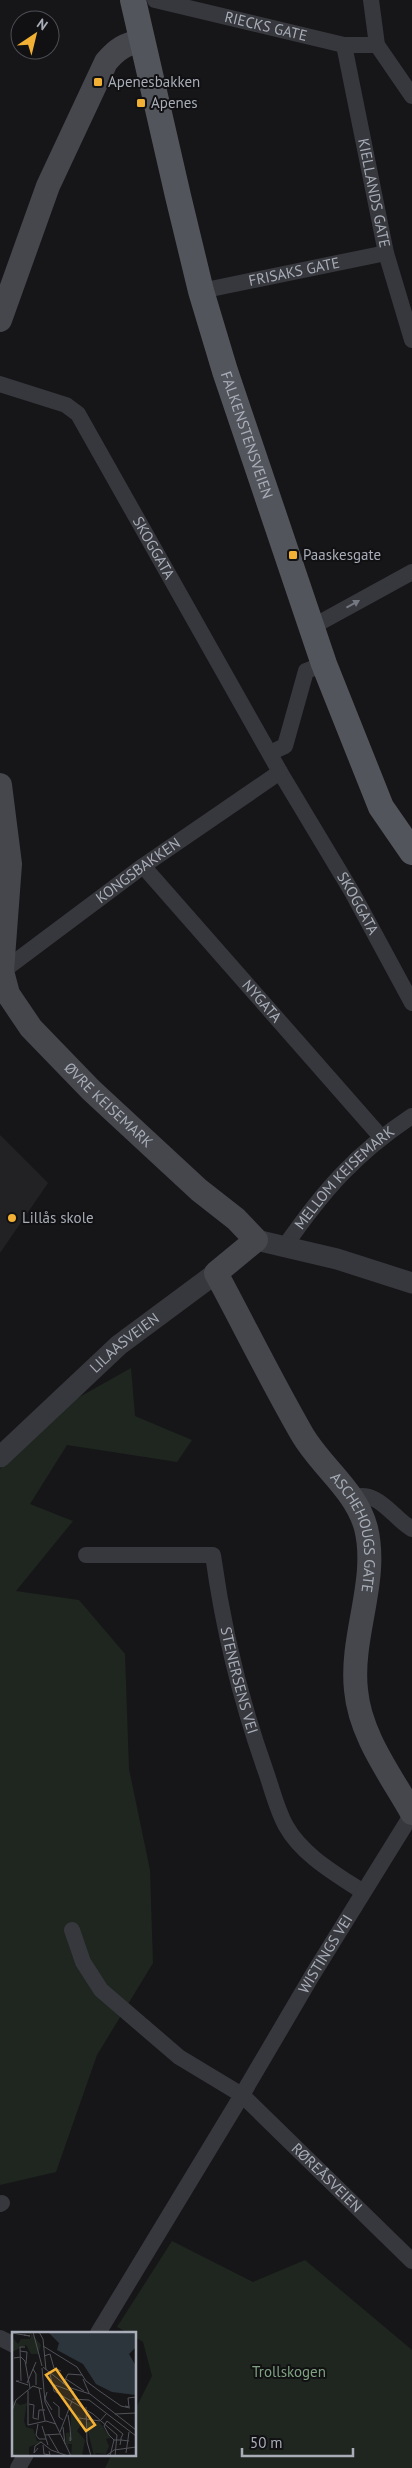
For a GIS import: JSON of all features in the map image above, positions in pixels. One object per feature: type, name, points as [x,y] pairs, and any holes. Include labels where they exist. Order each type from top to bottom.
[{"type":"main road","name":"FALKENSTENSVEIEN","points":[[133,0],[201,291],[225,371],[310,628],[381,807],[412,852]]},
{"type":"main road","points":[[0,320],[48,186],[106,62],[116,50],[126,44],[142,41]]},
{"type":"main road","name":"ØVRE KEISEMARK","points":[[0,785],[10,864],[1,972],[8,994],[31,1028],[112,1111],[199,1190],[236,1219],[256,1240]]},
{"type":"main road","name":"LILAASVEIEN","points":[[216,1274],[256,1240]]},
{"type":"main road","name":"ASCHEHOUGS GATE","points":[[216,1274],[303,1436],[352,1498],[363,1520],[368,1542],[369,1568],[357,1656],[355,1688],[362,1722],[412,1813]]},
{"type":"street","name":"RIECKS GATE","points":[[154,0],[344,45],[377,44]]},
{"type":"street","points":[[371,0],[377,44],[412,96]]},
{"type":"street","name":"KIELLANDS GATE","points":[[344,45],[386,252],[412,340]]},
{"type":"street","name":"FRISAKS GATE","points":[[201,291],[386,252]]},
{"type":"street","name":"SKOGGATA","points":[[0,384],[66,405],[78,414],[280,772],[352,892],[412,1003]]},
{"type":"street","points":[[310,628],[412,572]]},
{"type":"street","points":[[270,754],[285,746],[306,672],[324,664]]},
{"type":"street","name":"KONGSBAKKEN","points":[[1,972],[143,866],[280,772]]},
{"type":"street","name":"NYGATA","points":[[143,866],[381,1137]]},
{"type":"street","name":"MELLOM KEISEMARK","points":[[285,1246],[312,1207],[350,1163],[381,1137],[412,1116]]},
{"type":"street","points":[[256,1240],[337,1259],[412,1283]]},
{"type":"street","name":"LILAASVEIEN","points":[[0,1456],[119,1345],[216,1274]]},
{"type":"street","points":[[352,1498],[360,1495],[372,1498],[390,1509],[403,1524],[412,1529]]},
{"type":"street","name":"STENERSENS VEI","points":[[86,1555],[214,1555],[220,1606],[253,1737],[286,1826],[300,1844],[327,1868],[363,1892]]},
{"type":"street","name":"WISTINGS VEI","points":[[99,2332],[412,1813]]},
{"type":"street","points":[[72,1930],[83,1962],[101,1990],[179,2057],[242,2095]]},
{"type":"street","name":"RØREÅSVEIEN","points":[[242,2095],[412,2261]]},
{"type":"street","points":[[0,2338],[12,2344]]},
{"type":"street","points":[[18,2468],[25,2456]]},
{"type":"shaded area","name":"Lillås skole","points":[[0,1135],[48,1183],[0,1253]]},
{"type":"green space","points":[[131,1368],[135,1416],[192,1440],[177,1462],[67,1445],[30,1504],[73,1521],[16,1591],[79,1600],[125,1654],[129,1769],[150,1870],[153,1963],[97,2055],[56,2172],[0,2185],[0,1469],[74,1400]]},
{"type":"green space","name":"Trollskogen","points":[[172,2241],[253,2282],[305,2260],[412,2350],[412,2468],[105,2468],[111,2456],[136,2456],[136,2408],[152,2376],[143,2342],[136,2338],[136,2332],[126,2332],[117,2327]]},
{"type":"place","name":"Apenesbakken","points":[[98,82]]},
{"type":"place","name":"Apenes","points":[[141,103]]},
{"type":"place","name":"Paaskesgate","points":[[293,555]]},
{"type":"place","name":"Lillås skole","points":[[12,1218]]}]
